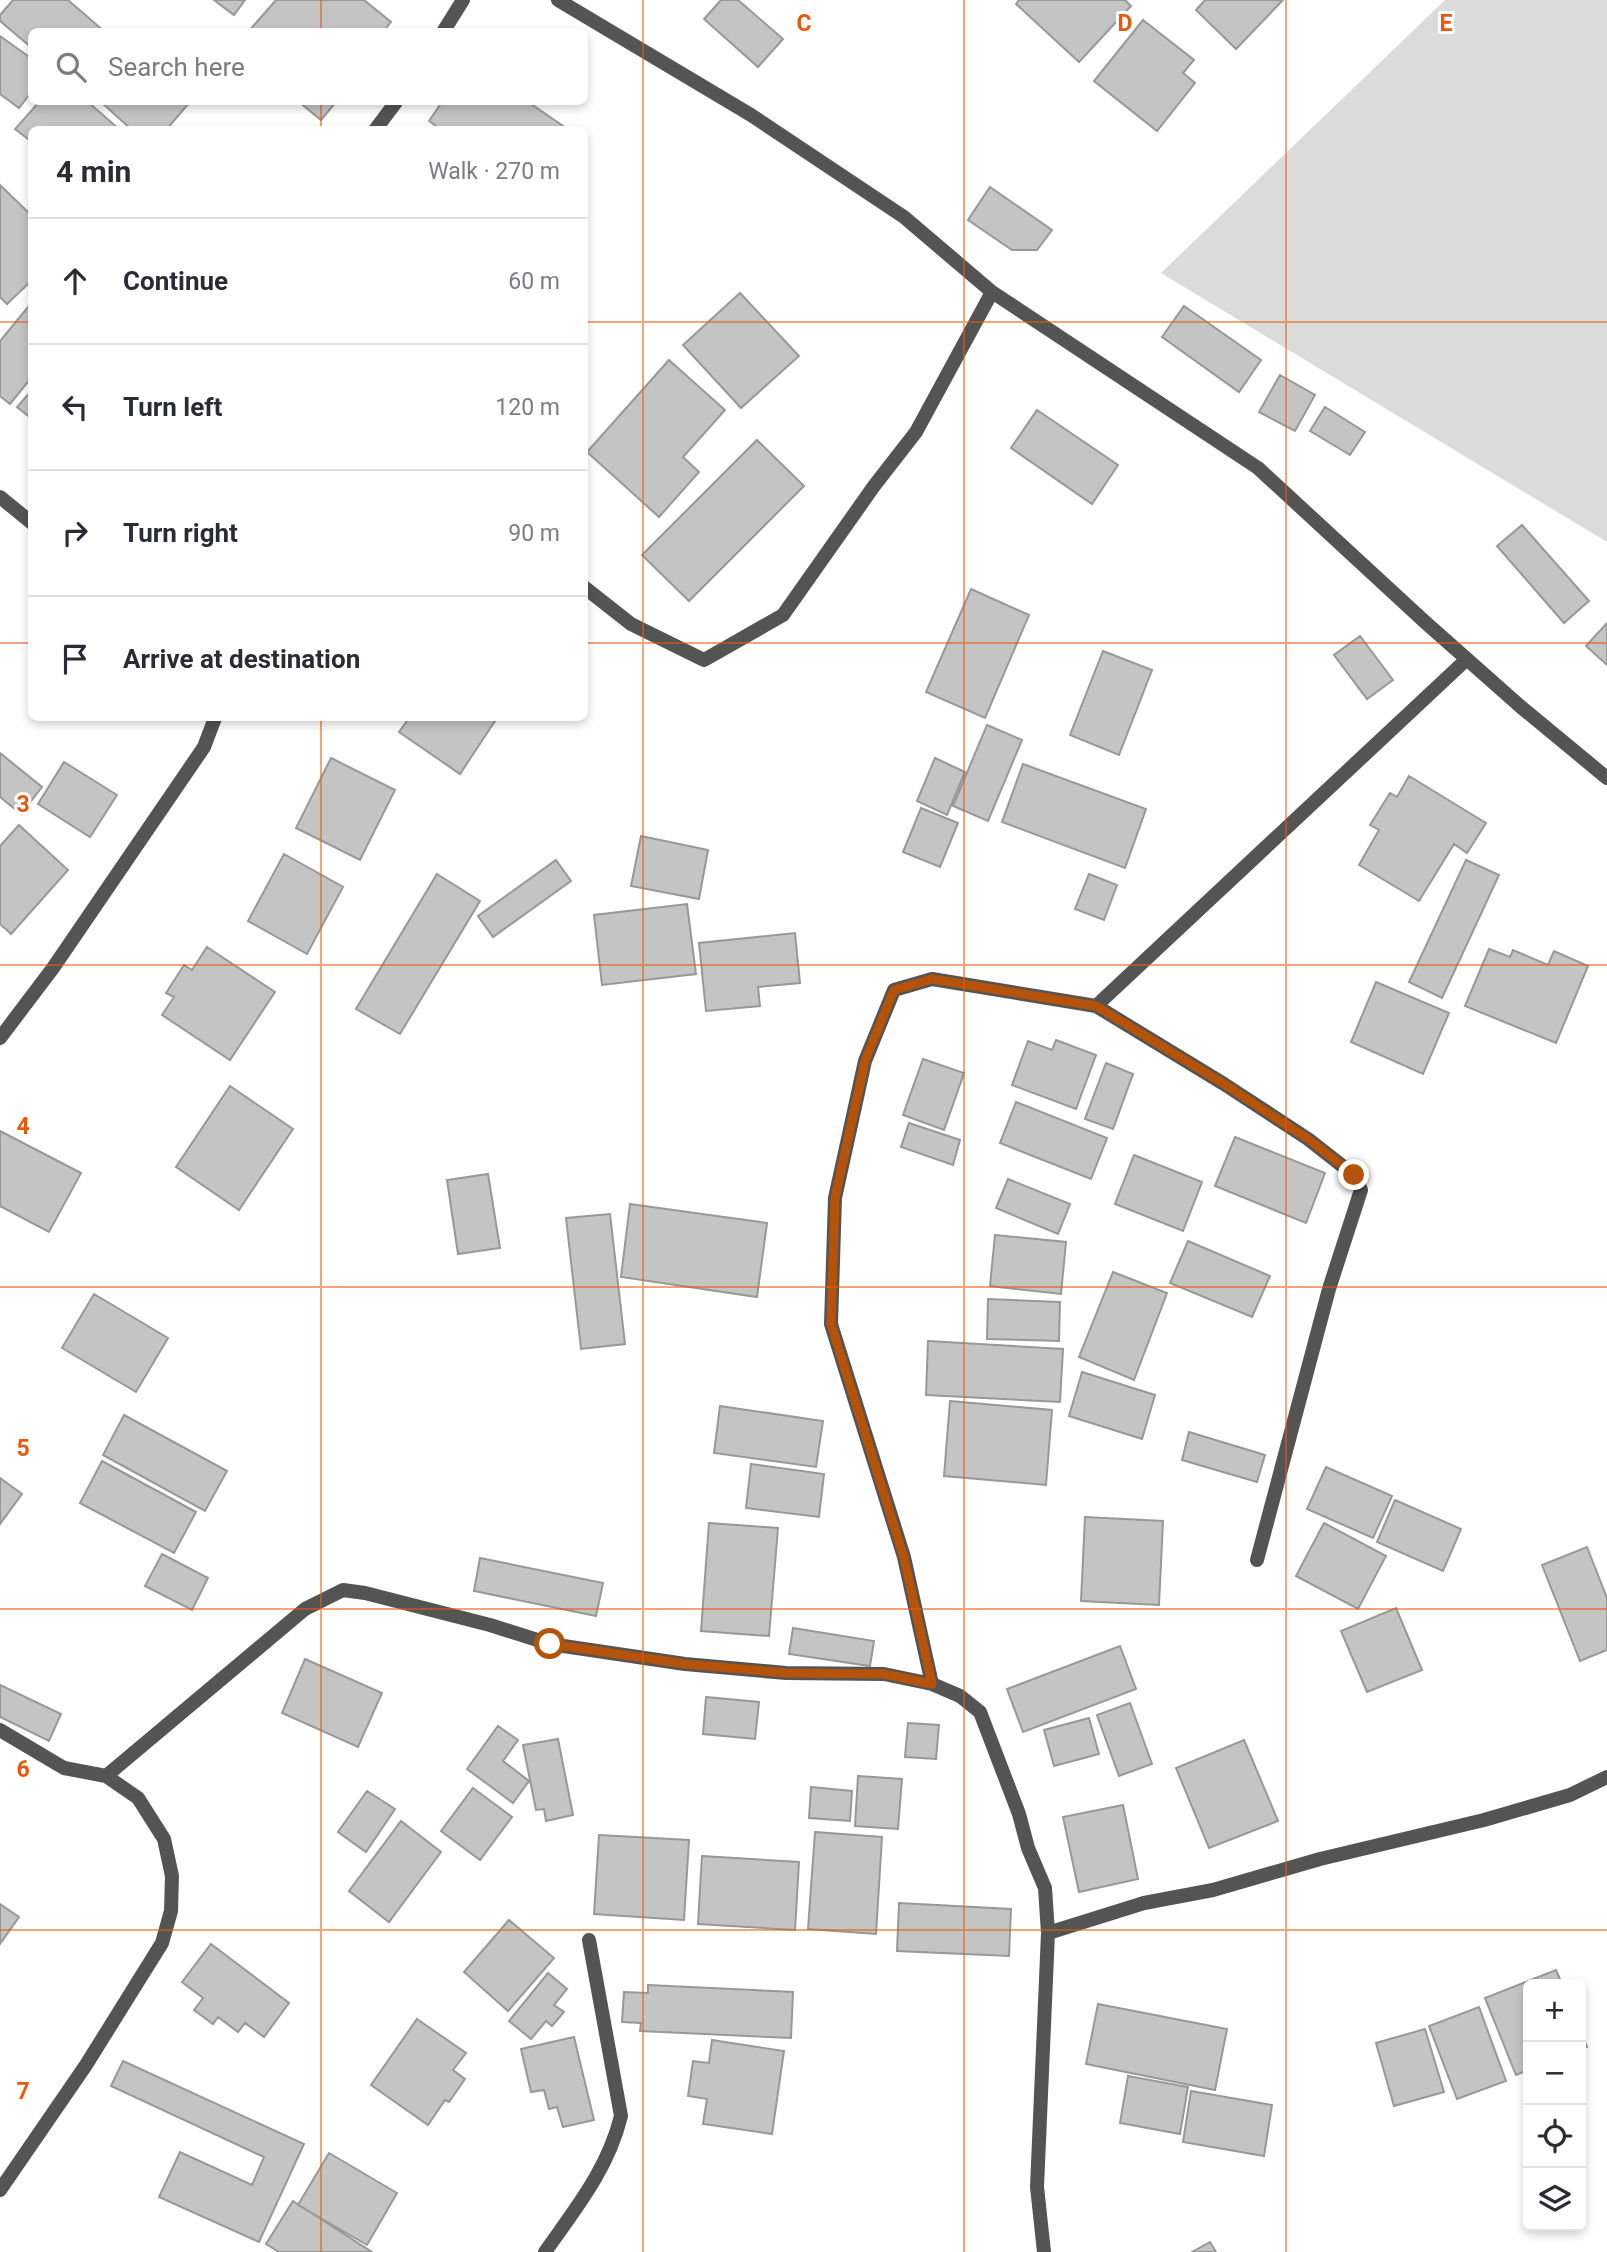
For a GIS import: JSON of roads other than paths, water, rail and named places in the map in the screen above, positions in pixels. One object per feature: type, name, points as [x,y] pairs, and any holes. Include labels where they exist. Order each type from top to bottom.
[{"type":"street","points":[[446,28],[463,0]]},
{"type":"street","points":[[558,0],[751,115],[904,217],[992,292],[1258,468],[1521,708],[1607,778]]},
{"type":"street","points":[[378,126],[394,105]]},
{"type":"street","points":[[588,590],[631,624],[704,660],[783,615],[874,486],[916,432],[992,292]]},
{"type":"street","points":[[0,498],[28,520]]},
{"type":"street","points":[[1096,1006],[1467,659]]},
{"type":"street","points":[[0,1038],[53,968],[205,747],[214,721]]},
{"type":"street","points":[[932,1684],[904,1558],[831,1324],[835,1198],[865,1061],[894,990],[932,979],[1096,1006],[1308,1139],[1354,1175],[1361,1190],[1329,1289],[1256,1560]]},
{"type":"street","points":[[106,1776],[305,1609],[343,1590],[365,1593],[490,1625],[550,1644],[685,1664],[786,1673],[884,1674],[932,1684],[960,1696],[980,1712],[1045,1888],[1048,1933],[1037,2187],[1044,2252]]},
{"type":"street","points":[[0,1730],[64,1768],[106,1776],[138,1798],[164,1839],[172,1876],[171,1911],[162,1943],[72,2085],[0,2190]]},
{"type":"street","points":[[1048,1933],[1144,1903],[1213,1890],[1320,1859],[1484,1820],[1570,1795],[1607,1777]]},
{"type":"street","points":[[545,2252],[599,2175],[615,2142],[621,2116],[589,1940]]}]
